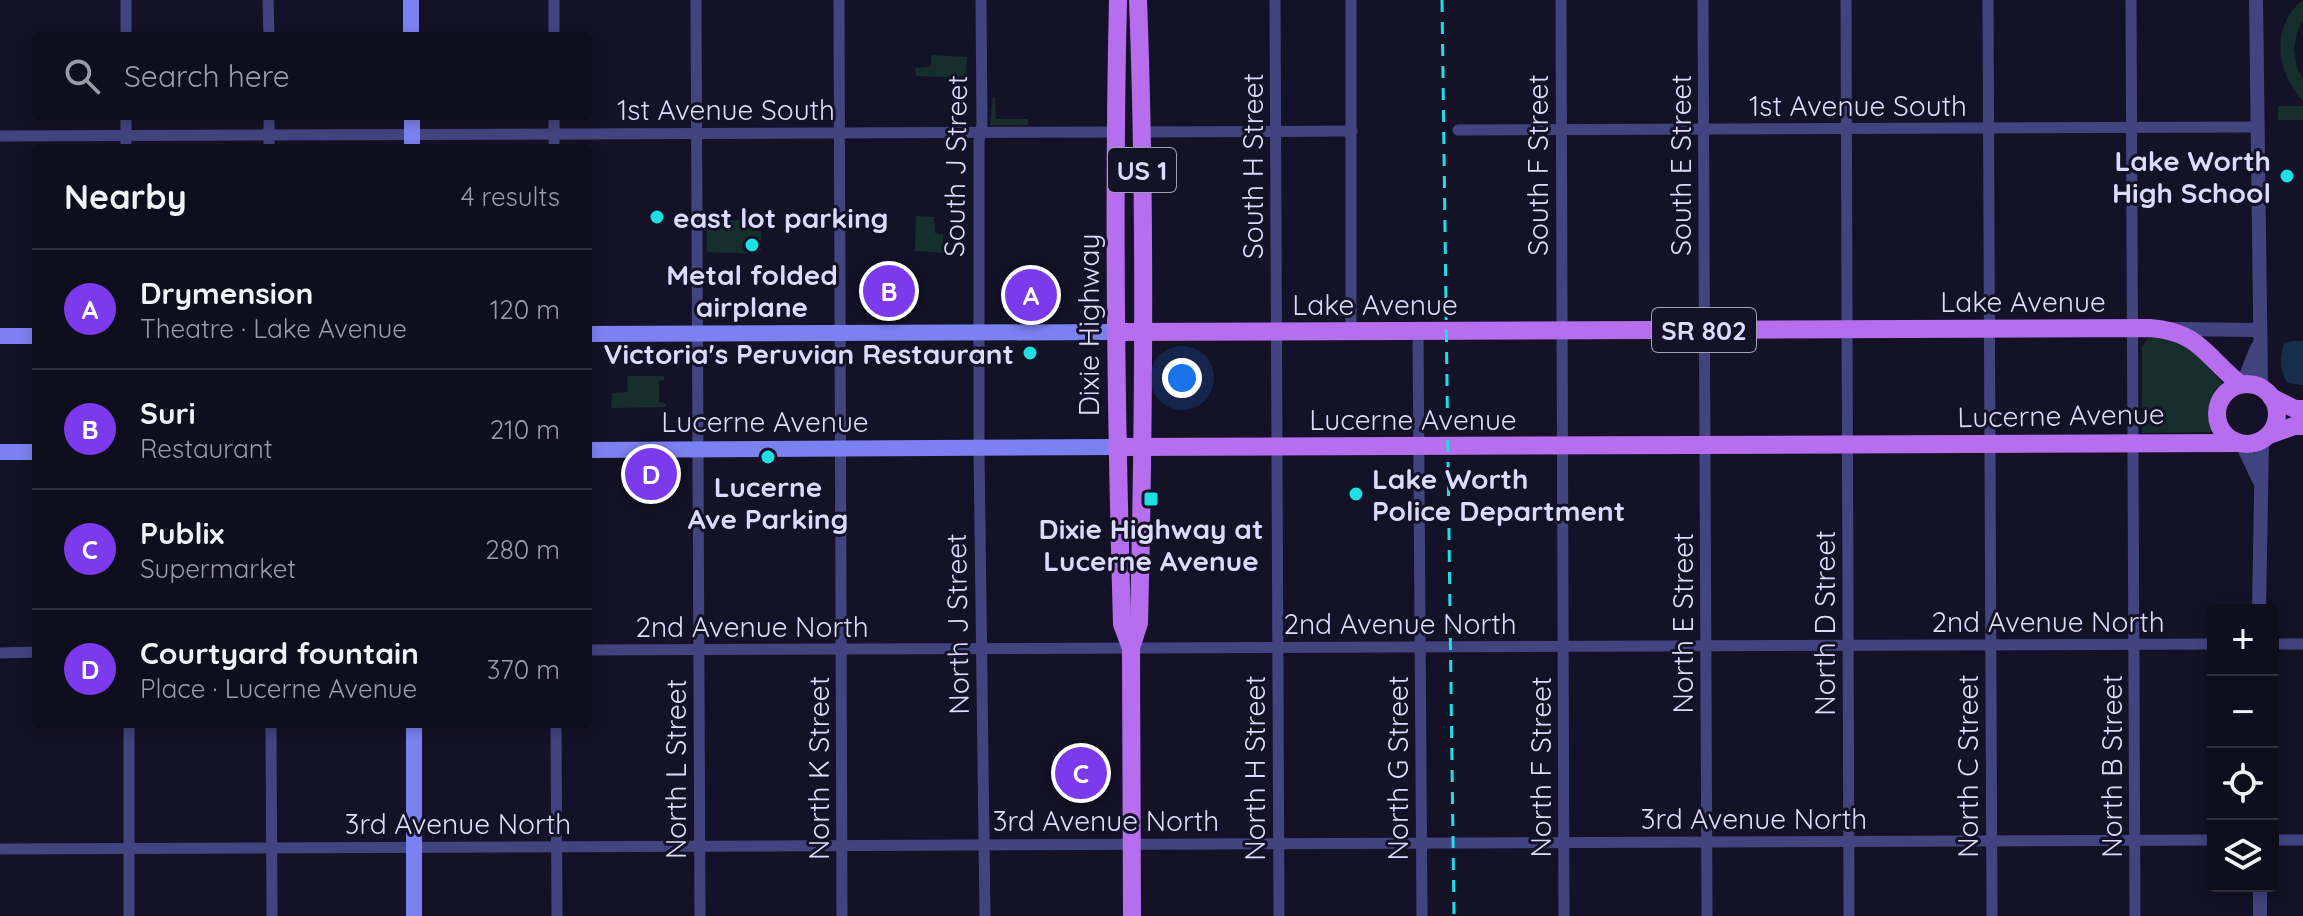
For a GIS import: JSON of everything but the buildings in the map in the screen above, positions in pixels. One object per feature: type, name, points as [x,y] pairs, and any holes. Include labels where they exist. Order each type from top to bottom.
[{"type":"main road","points":[[411,0],[411,32]]},
{"type":"main road","name":"Dixie Highway","points":[[1118,0],[1115,132],[1117,447],[1122,624],[1131,648]]},
{"type":"main road","name":"Dixie Highway","points":[[1132,916],[1131,648],[1139,623],[1143,447],[1142,132],[1138,0]]},
{"type":"main road","points":[[412,120],[412,142]]},
{"type":"main road","name":"Lake Avenue","points":[[592,334],[2132,328],[2162,329],[2188,337],[2254,388]]},
{"type":"main road","points":[[0,336],[32,336]]},
{"type":"main road","points":[[2265,438],[2277,417],[2254,388],[2223,395],[2217,411],[2222,431],[2240,444],[2265,438],[2294,426],[2303,426]]},
{"type":"main road","name":"SR 802","points":[[2254,388],[2295,409],[2303,409]]},
{"type":"main road","name":"Lucerne Avenue","points":[[592,450],[1990,445],[2194,441],[2240,444]]},
{"type":"main road","points":[[0,452],[32,452]]},
{"type":"main road","points":[[414,728],[414,916]]},
{"type":"street","points":[[126,0],[126,32]]},
{"type":"street","points":[[268,0],[269,32]]},
{"type":"street","points":[[554,0],[554,32]]},
{"type":"street","name":"North L Street","points":[[696,0],[700,916]]},
{"type":"street","name":"North K Street","points":[[839,0],[842,916]]},
{"type":"street","name":"South J Street","points":[[978,332],[981,0]]},
{"type":"street","name":"South H Street","points":[[1275,0],[1277,332]]},
{"type":"street","points":[[1351,0],[1351,332]]},
{"type":"street","name":"South F Street","points":[[1561,0],[1562,330]]},
{"type":"street","name":"South E Street","points":[[1703,0],[1704,330]]},
{"type":"street","name":"North D Street","points":[[1846,0],[1849,916]]},
{"type":"street","name":"North C Street","points":[[1988,0],[1992,916]]},
{"type":"street","name":"North B Street","points":[[2131,0],[2135,916]]},
{"type":"street","points":[[2254,388],[2259,337],[2256,0]]},
{"type":"street","points":[[126,120],[126,142]]},
{"type":"street","points":[[269,120],[269,144]]},
{"type":"street","points":[[554,120],[554,144]]},
{"type":"street","name":"1st Avenue South","points":[[1458,130],[2257,127]]},
{"type":"street","points":[[1142,132],[1352,131]]},
{"type":"street","name":"1st Avenue South","points":[[0,136],[126,142],[269,135],[412,142],[554,134],[1115,132]]},
{"type":"street","name":"Lake Avenue","points":[[2162,329],[2259,337]]},
{"type":"street","name":"North F Street","points":[[1562,330],[1564,916]]},
{"type":"street","name":"North E Street","points":[[1704,330],[1707,916]]},
{"type":"street","name":"North J Street","points":[[978,332],[985,916]]},
{"type":"street","name":"North H Street","points":[[1277,332],[1279,916]]},
{"type":"street","name":"North G Street","points":[[1418,332],[1422,916]]},
{"type":"street","points":[[2259,604],[2259,480],[2265,438]]},
{"type":"street","points":[[2240,444],[2259,480]]},
{"type":"street","name":"2nd Avenue North","points":[[592,650],[2207,644]]},
{"type":"street","points":[[2279,644],[2303,644]]},
{"type":"street","points":[[0,653],[32,652]]},
{"type":"street","points":[[129,728],[129,916]]},
{"type":"street","points":[[271,728],[272,916]]},
{"type":"street","points":[[556,728],[557,916]]},
{"type":"street","name":"3rd Avenue North","points":[[0,849],[2207,840]]},
{"type":"street","points":[[2279,840],[2303,840]]},
{"type":"street","points":[[2260,892],[2260,916]]},
{"type":"green space","points":[[2303,0],[2303,20],[2294,50],[2303,80],[2303,101],[2287,77],[2280,50],[2285,23],[2292,10]]},
{"type":"green space","points":[[931,55],[967,57],[966,78],[916,76],[915,68],[931,66]]},
{"type":"green space","points":[[993,97],[996,119],[1028,119],[1028,125],[990,125]]},
{"type":"green space","points":[[2278,106],[2303,106],[2303,120],[2278,120]]},
{"type":"green space","points":[[916,216],[934,217],[935,233],[943,234],[943,253],[915,251]]},
{"type":"green space","points":[[761,220],[761,251],[757,254],[707,252],[706,221]]},
{"type":"green space","points":[[2162,337],[2195,351],[2223,384],[2213,408],[2216,432],[2142,433],[2142,347],[2148,338]]},
{"type":"green space","points":[[627,376],[664,376],[664,380],[659,381],[659,402],[666,404],[666,407],[611,408],[612,393],[628,392]]},
{"type":"water","points":[[2303,341],[2303,385],[2288,383],[2282,368],[2284,343]]},
{"type":"railway","points":[[1442,0],[1454,916]]},
{"type":"place","name":"Lake Worth High School","points":[[2287,176]]},
{"type":"place","name":"east lot parking","points":[[657,217]]},
{"type":"place","name":"Metal folded airplane","points":[[752,245]]},
{"type":"place","name":"Suri","points":[[889,291]]},
{"type":"place","name":"Drymension","points":[[1031,295]]},
{"type":"place","name":"Victoria's Peruvian Restaurant","points":[[1030,353]]},
{"type":"place","name":"Lucerne Ave Parking","points":[[768,457]]},
{"type":"place","name":"Courtyard fountain","points":[[651,474]]},
{"type":"place","name":"Lake Worth Police Department","points":[[1356,494]]},
{"type":"place","name":"Dixie Highway at Lucerne Avenue","points":[[1151,499]]},
{"type":"place","name":"Publix","points":[[1081,773]]}]
